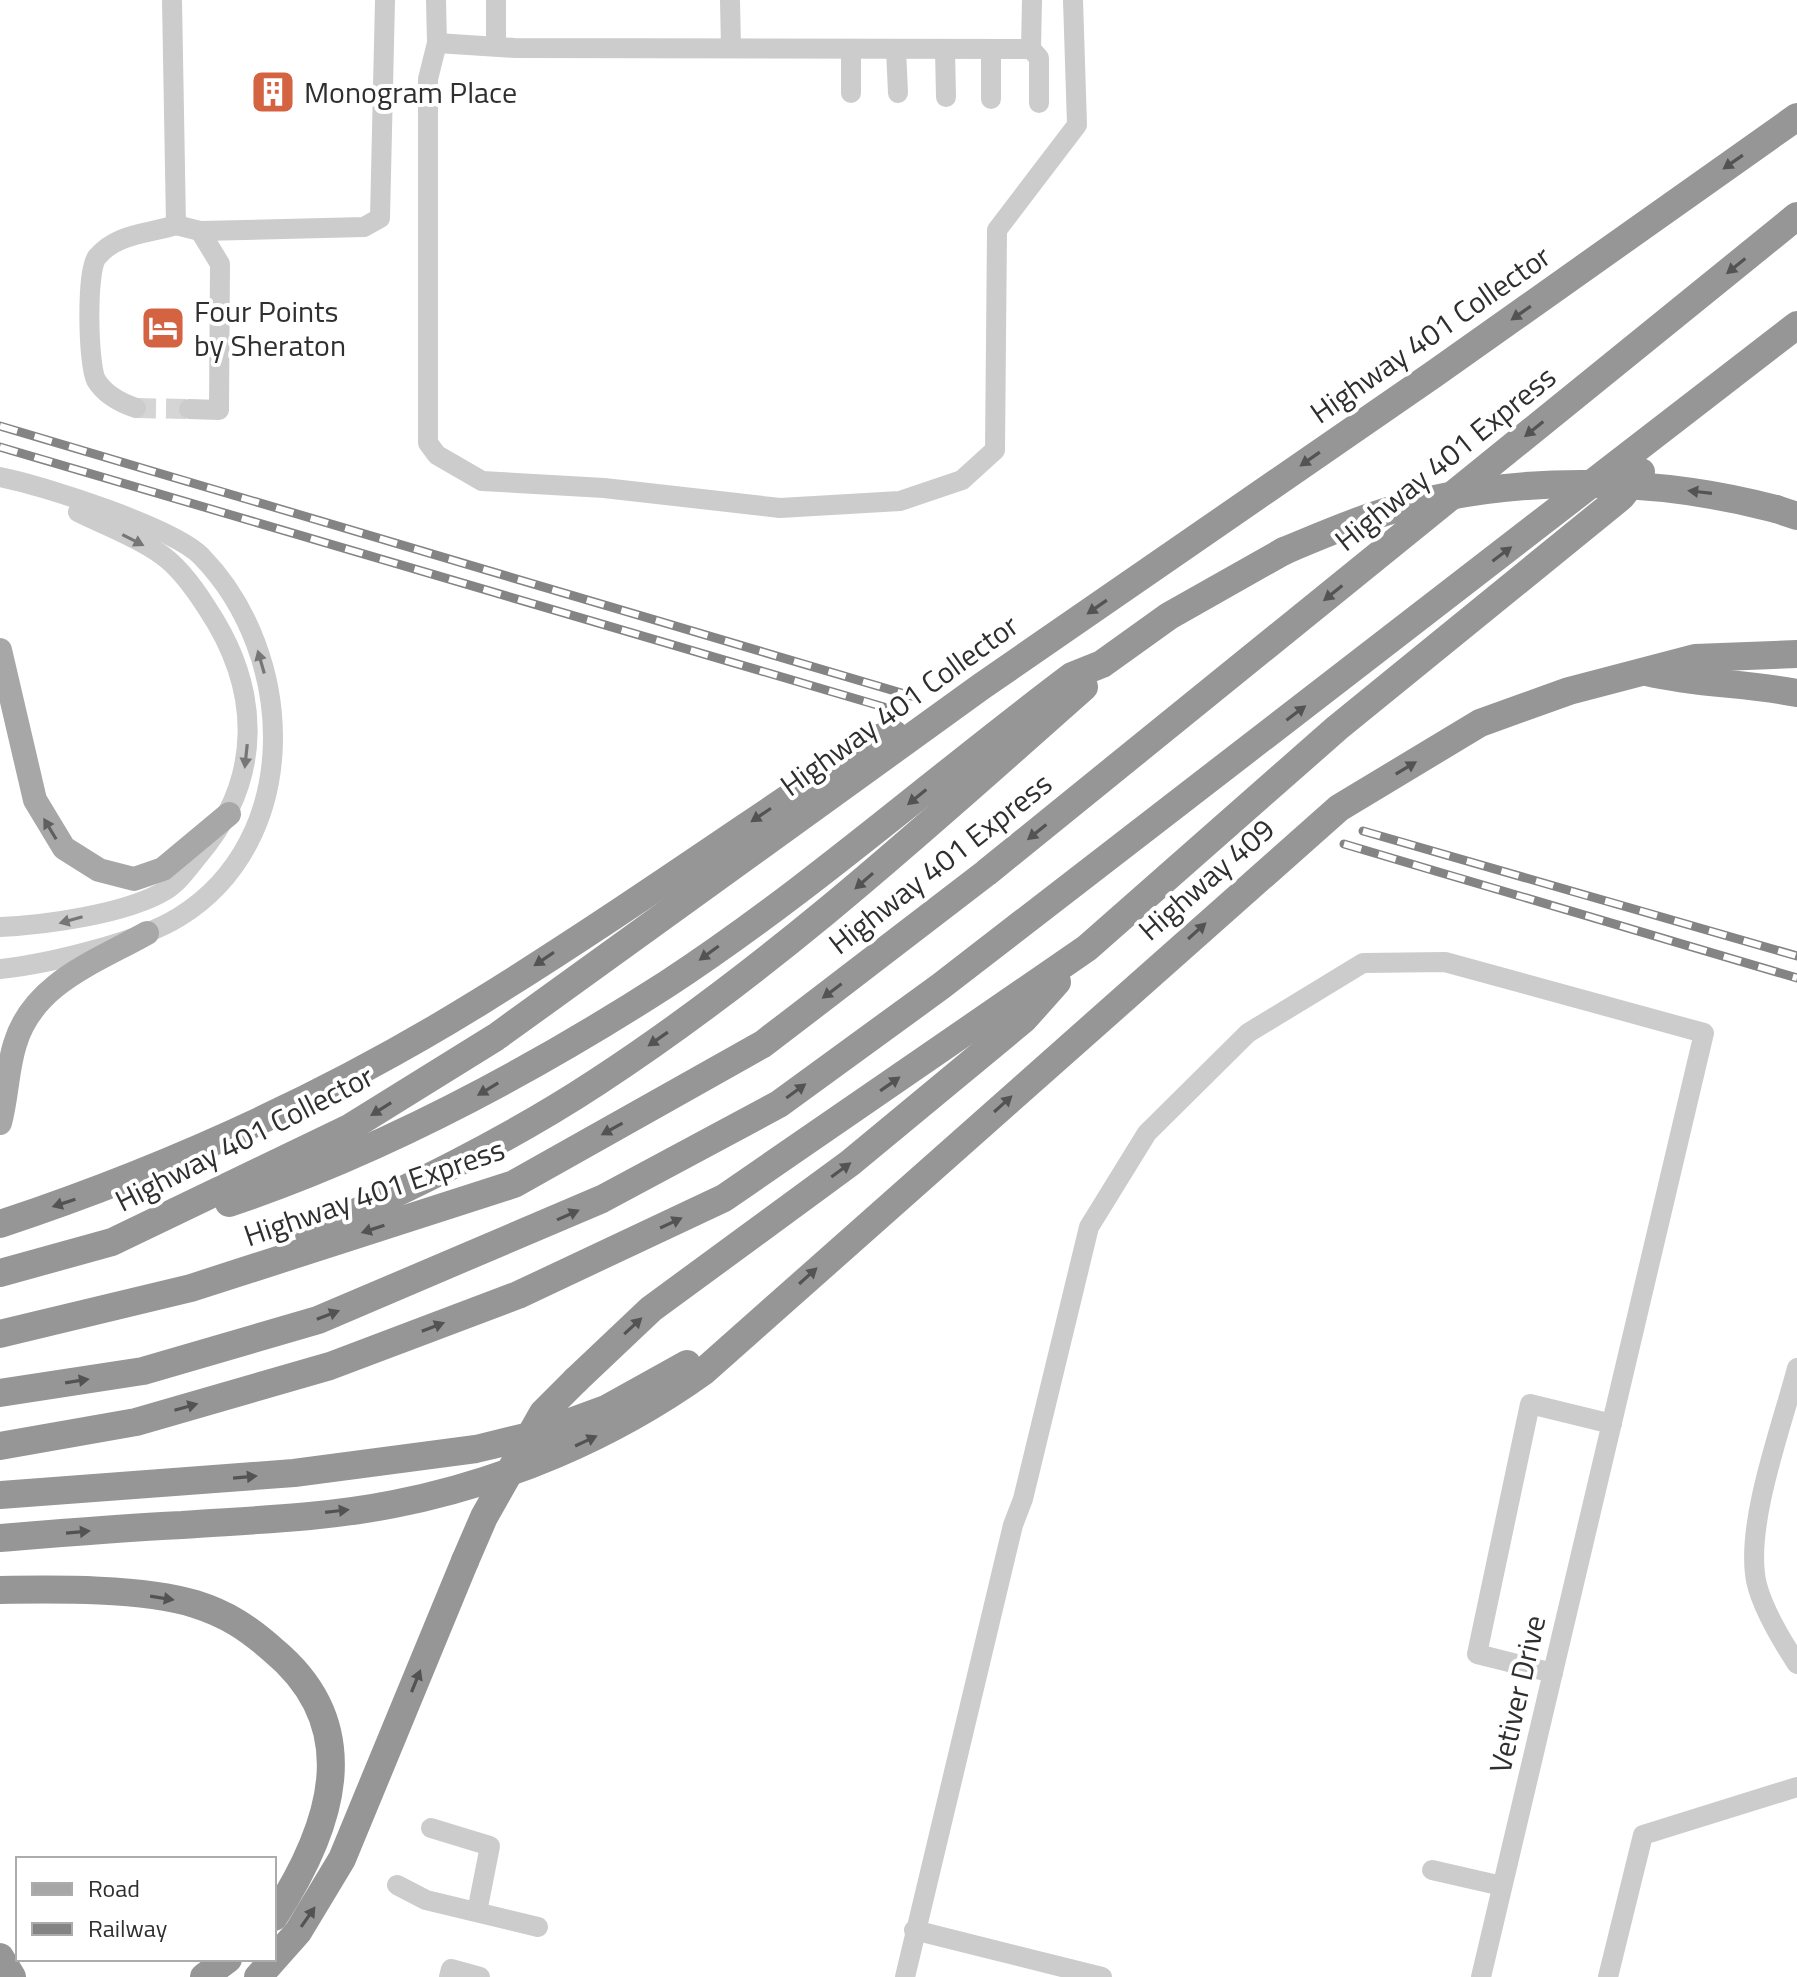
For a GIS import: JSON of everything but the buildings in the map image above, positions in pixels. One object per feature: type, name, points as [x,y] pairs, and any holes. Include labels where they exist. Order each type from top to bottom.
[{"type":"highway","name":"Highway 401 Collector","points":[[0,1273],[112,1242],[351,1127],[496,1037],[926,726],[1434,374],[1797,117]]},
{"type":"highway","name":"Highway 401 Express","points":[[0,1334],[191,1288],[514,1184],[763,1044],[986,873],[1797,216]]},
{"type":"highway","points":[[0,1393],[143,1371],[318,1320],[602,1199],[779,1104],[941,986],[1797,325]]},
{"type":"highway","points":[[0,1446],[136,1422],[330,1366],[518,1295],[724,1198],[1087,948],[1337,728],[1621,497],[1692,409]]},
{"type":"highway","points":[[112,1242],[294,1181],[465,1103],[667,983],[846,854],[1072,676],[1102,664],[1169,616],[1284,551],[1345,525],[1420,502],[1488,490],[1570,485],[1659,488],[1724,495],[1787,512]]},
{"type":"highway","name":"Highway 409","points":[[750,1328],[1339,808],[1480,723],[1569,691],[1695,658],[1797,654]]},
{"type":"highway","points":[[191,1288],[427,1180],[596,1083],[747,976],[823,916],[1084,687],[1102,664]]},
{"type":"highway","points":[[1642,670],[1692,683],[1765,686],[1797,693]]},
{"type":"highway","points":[[0,1224],[91,1194],[324,1089],[477,1003],[878,738],[926,726]]},
{"type":"highway","points":[[276,1956],[304,1924],[342,1859],[484,1517],[543,1413],[651,1309],[850,1163],[1024,1019],[1087,948]]},
{"type":"highway","points":[[0,1495],[294,1473],[476,1449],[538,1434],[606,1409],[750,1328]]},
{"type":"highway","points":[[0,1538],[275,1519],[392,1504],[463,1487],[583,1443],[655,1406],[704,1371],[750,1328]]},
{"type":"highway","points":[[0,1590],[147,1596],[193,1603],[240,1622],[287,1661],[310,1686],[325,1718],[332,1761],[327,1810],[314,1847],[276,1914]]},
{"type":"highway","points":[[0,1959],[12,1977]]},
{"type":"highway","points":[[204,1977],[225,1961]]},
{"type":"highway","points":[[258,1977],[272,1961]]},
{"type":"main road","points":[[0,650],[26,747],[35,800],[64,848],[99,870],[134,879],[163,869],[229,814]]},
{"type":"main road","points":[[0,1123],[15,1043],[34,1003],[52,986],[147,933]]},
{"type":"main road","points":[[0,1959],[2,1977]]},
{"type":"street","points":[[172,0],[176,225]]},
{"type":"street","points":[[136,408],[117,402],[96,379],[87,288],[95,259],[119,237],[176,225],[200,231],[364,227],[380,218],[385,0]]},
{"type":"street","points":[[436,0],[437,43],[428,79],[428,443],[437,455],[482,481],[604,488],[780,508],[900,501],[962,480],[995,450],[997,230],[1077,125],[1073,0]]},
{"type":"street","points":[[496,0],[496,46]]},
{"type":"street","points":[[730,0],[731,48]]},
{"type":"street","points":[[1032,0],[1031,49],[1039,58],[1039,103]]},
{"type":"street","points":[[437,43],[496,46],[1031,49]]},
{"type":"street","points":[[851,49],[851,93]]},
{"type":"street","points":[[896,49],[898,93]]},
{"type":"street","points":[[945,49],[946,97]]},
{"type":"street","points":[[991,49],[991,99]]},
{"type":"street","points":[[189,409],[219,410],[220,264],[200,231]]},
{"type":"street","points":[[0,927],[53,925],[166,890],[203,851],[229,814],[242,786],[248,725],[242,683],[228,638],[194,588],[161,554],[7,478]]},
{"type":"street","points":[[0,969],[147,933],[180,916],[213,891],[234,865],[266,803],[274,766],[274,731],[260,656],[246,619],[199,554],[144,523],[7,478]]},
{"type":"street","name":"Vetiver Drive","points":[[914,1930],[1089,1227],[1147,1133],[1248,1033],[1363,963],[1445,962],[1704,1033],[1481,1977]]},
{"type":"street","points":[[1797,1368],[1756,1529],[1755,1576],[1779,1636],[1797,1664]]},
{"type":"street","points":[[1553,1673],[1477,1654],[1530,1404],[1612,1424]]},
{"type":"street","points":[[1608,1977],[1643,1835],[1797,1787]]},
{"type":"street","points":[[431,1828],[490,1846],[477,1912]]},
{"type":"street","points":[[1432,1870],[1502,1886]]},
{"type":"street","points":[[397,1885],[426,1900],[538,1927]]},
{"type":"street","points":[[905,1977],[914,1930],[1102,1977]]},
{"type":"street","points":[[449,1977],[451,1969],[480,1977]]},
{"type":"tunnel","points":[[136,408],[189,409]]},
{"type":"railway","points":[[0,426],[915,697]]},
{"type":"railway","points":[[0,447],[894,710]]},
{"type":"railway","points":[[1363,831],[1797,956]]},
{"type":"railway","points":[[1344,844],[1797,978]]},
{"type":"place","name":"Monogram Place","points":[[273,92]]},
{"type":"place","name":"Four Points by Sheraton","points":[[163,328]]}]
